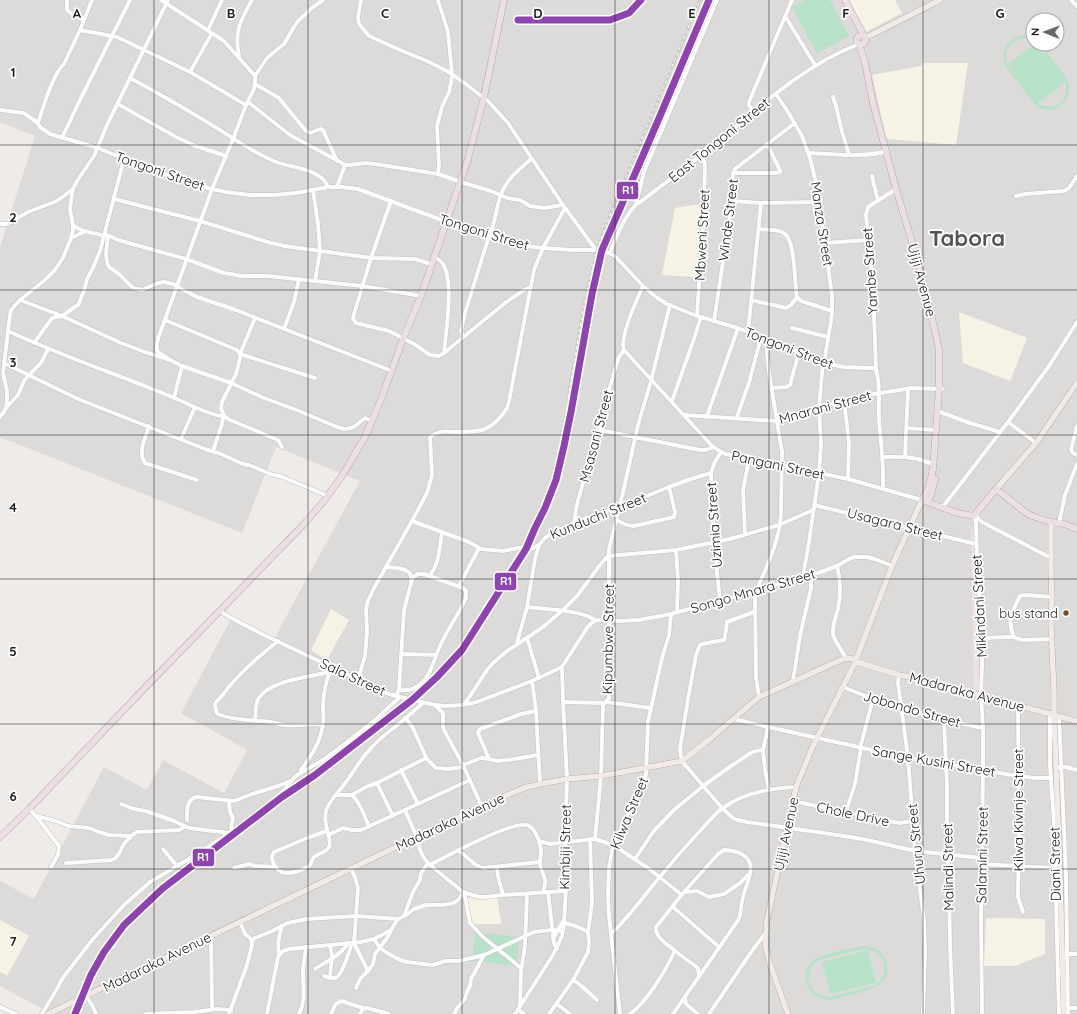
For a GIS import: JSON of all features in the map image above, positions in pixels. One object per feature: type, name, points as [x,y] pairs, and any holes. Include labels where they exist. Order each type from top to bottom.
[{"type":"highway","points":[[0,837],[29,809],[304,524],[328,496],[354,457],[372,421],[392,371],[403,339],[421,296],[461,182],[484,96],[504,0]]},
{"type":"highway","points":[[845,0],[858,26],[861,40]]},
{"type":"highway","name":"Ujiji Avenue","points":[[861,40],[873,103],[896,189],[919,265],[939,350],[939,412],[935,430],[932,477],[924,501]]},
{"type":"highway","points":[[939,412],[934,487],[931,495],[924,501],[957,513],[975,516],[996,489],[1025,512],[1038,519],[1064,524],[1077,529]]},
{"type":"highway","points":[[931,495],[934,505]]},
{"type":"main road","points":[[861,40],[940,0]]},
{"type":"main road","points":[[996,489],[1036,443],[1077,383]]},
{"type":"main road","name":"Ujiji Avenue","points":[[788,1014],[770,964],[765,945],[767,920],[796,787],[806,760],[856,660],[892,566],[909,527],[917,510],[924,501]]},
{"type":"main road","points":[[1051,522],[1054,715],[1058,767],[1060,873],[1065,954],[1064,1014]]},
{"type":"main road","name":"Madaraka Avenue","points":[[48,1014],[519,790],[567,779],[601,776],[682,761],[759,697],[846,658],[899,675],[1077,721]]},
{"type":"street","points":[[68,0],[67,10],[74,16],[84,20]]},
{"type":"street","points":[[38,123],[52,85],[80,30],[92,0]]},
{"type":"street","points":[[62,138],[130,0]]},
{"type":"street","points":[[161,0],[168,2],[227,43],[239,59],[255,76]]},
{"type":"street","points":[[208,30],[222,0]]},
{"type":"street","points":[[239,59],[237,43],[238,31],[242,18],[252,0]]},
{"type":"street","points":[[323,0],[298,21],[284,44],[267,58],[255,76],[255,84],[200,221],[159,336],[156,349],[170,360],[182,366],[231,383],[264,398],[337,427],[344,429],[351,428],[356,426],[365,418],[372,421]]},
{"type":"street","points":[[357,0],[359,11]]},
{"type":"street","points":[[361,0],[358,16],[359,24],[369,36],[447,71],[484,96],[508,123],[564,207],[596,250]]},
{"type":"street","points":[[636,205],[644,172],[717,0]]},
{"type":"street","points":[[753,112],[749,102],[792,0]]},
{"type":"street","points":[[1071,0],[1077,6]]},
{"type":"street","points":[[437,1],[448,32],[452,74],[449,92],[442,107],[437,126],[438,174]]},
{"type":"street","points":[[5,410],[7,398],[3,373],[11,310],[20,300],[55,270],[62,258],[71,238],[73,225],[70,210],[73,189],[94,156],[107,125],[168,2]]},
{"type":"street","points":[[785,16],[815,65]]},
{"type":"street","points":[[80,30],[112,36],[190,72],[247,103],[290,135],[345,165],[375,164],[438,174],[491,191],[506,198],[520,200],[530,206],[549,208],[564,207]]},
{"type":"street","points":[[190,72],[212,33]]},
{"type":"street","name":"East Tongoni Street","points":[[610,253],[628,213],[636,205],[804,72],[861,40]]},
{"type":"street","points":[[130,78],[234,139],[275,161],[302,168],[314,173],[322,179],[328,187]]},
{"type":"street","points":[[255,84],[279,98],[306,131],[310,133],[320,129],[323,130],[338,161]]},
{"type":"street","name":"Manza Street","points":[[776,94],[795,123],[809,154],[816,182],[832,296],[832,310],[823,363],[819,408],[821,444],[819,473],[803,576]]},
{"type":"street","points":[[833,97],[849,154]]},
{"type":"street","points":[[118,104],[176,138],[226,156]]},
{"type":"street","name":"Tongoni Street","points":[[0,110],[24,113],[38,123],[44,131],[50,134],[98,148],[189,183],[212,189],[250,195],[286,195],[328,187],[358,189],[447,222],[520,245],[572,250],[602,250],[615,256],[642,286],[656,297],[670,305],[699,317],[738,328],[823,363],[844,367],[869,368],[876,370]]},
{"type":"street","name":"Winde Street","points":[[714,321],[733,201],[733,172],[795,123]]},
{"type":"street","points":[[733,172],[780,172],[767,144]]},
{"type":"street","points":[[809,154],[868,155],[887,151]]},
{"type":"street","name":"Mbweni Street","points":[[672,401],[694,339],[699,317],[705,164],[702,154]]},
{"type":"street","points":[[34,343],[54,317],[62,316],[80,304],[87,279],[106,235],[124,159]]},
{"type":"street","points":[[463,337],[461,331],[465,313],[489,236],[493,229],[501,195],[514,174],[531,159]]},
{"type":"street","points":[[337,187],[345,165]]},
{"type":"street","points":[[872,176],[878,200]]},
{"type":"street","points":[[1016,196],[1064,191],[1069,188],[1077,176]]},
{"type":"street","points":[[0,224],[7,224],[28,212],[57,201],[73,189]]},
{"type":"street","name":"Yambe Street","points":[[876,370],[873,286],[866,215],[868,207],[896,189]]},
{"type":"street","points":[[313,190],[320,251],[315,281]]},
{"type":"street","points":[[114,199],[200,221],[285,246],[371,258],[415,259],[431,264]]},
{"type":"street","points":[[391,201],[362,286],[353,318],[355,322],[389,331],[414,344],[430,355],[438,356],[444,353],[505,303],[530,288]]},
{"type":"street","points":[[733,201],[762,203],[819,202]]},
{"type":"street","points":[[748,332],[762,203]]},
{"type":"street","points":[[357,680],[365,656],[367,603],[426,495],[432,476],[430,437],[437,432],[464,432],[484,429],[496,421],[507,409],[534,270],[543,248],[564,207]]},
{"type":"street","points":[[73,225],[84,232],[106,235],[118,240],[186,259],[224,273],[242,276],[268,276],[362,286],[421,296]]},
{"type":"street","points":[[759,229],[780,231],[785,233],[788,238],[792,251],[797,297],[801,301],[832,310]]},
{"type":"street","points":[[71,238],[84,232]]},
{"type":"street","points":[[106,235],[106,254],[109,267],[119,274],[133,288],[142,290],[164,282],[177,285],[197,297],[392,371]]},
{"type":"street","points":[[825,243],[868,240]]},
{"type":"street","points":[[434,257],[439,260],[444,267],[448,283],[448,310],[444,353]]},
{"type":"street","points":[[284,329],[291,312],[298,279]]},
{"type":"street","points":[[624,350],[622,344],[624,334],[642,286]]},
{"type":"street","points":[[751,300],[786,308],[791,305],[797,297]]},
{"type":"street","points":[[20,300],[62,316],[121,343],[170,360]]},
{"type":"street","name":"Kipumbwe Street","points":[[549,1014],[573,980],[588,952],[588,932],[592,903],[593,839],[601,776],[602,713],[604,702],[609,698],[610,620],[608,556],[636,437],[670,305]]},
{"type":"street","points":[[213,451],[224,417],[221,405],[238,369],[240,354],[255,318]]},
{"type":"street","points":[[165,320],[233,349],[240,354],[315,378]]},
{"type":"street","points":[[942,508],[1049,366],[1077,322]]},
{"type":"street","points":[[707,416],[738,328]]},
{"type":"street","points":[[792,328],[828,337]]},
{"type":"street","points":[[8,331],[48,349],[214,415],[224,417],[278,440],[282,447]]},
{"type":"street","points":[[737,418],[761,337]]},
{"type":"street","points":[[759,697],[756,677],[755,597],[756,591],[777,540],[781,519],[782,452],[771,388],[767,354],[767,339]]},
{"type":"street","points":[[0,417],[18,395],[24,381],[41,364],[48,349]]},
{"type":"street","name":"Pangani Street","points":[[624,350],[713,447],[721,452],[732,456],[749,458],[848,479],[924,501]]},
{"type":"street","name":"Msasani Street","points":[[574,523],[615,369],[619,357],[624,350]]},
{"type":"street","points":[[771,388],[786,387],[790,385],[799,352]]},
{"type":"street","points":[[4,363],[78,399],[243,464],[280,476],[328,496]]},
{"type":"street","points":[[174,398],[182,366]]},
{"type":"street","points":[[876,370],[878,378],[879,420],[883,457],[883,489]]},
{"type":"street","name":"Mnarani Street","points":[[684,415],[777,421],[844,400],[862,396],[908,390],[912,388],[940,389]]},
{"type":"street","points":[[905,457],[908,390]]},
{"type":"street","points":[[844,400],[849,443],[848,479]]},
{"type":"street","points":[[181,439],[195,407]]},
{"type":"street","points":[[939,412],[1000,432]]},
{"type":"street","points":[[1008,422],[1036,443]]},
{"type":"street","points":[[149,426],[141,450],[141,456],[145,463],[197,480]]},
{"type":"street","points":[[1077,426],[1071,450],[1077,455]]},
{"type":"street","points":[[906,428],[935,430]]},
{"type":"street","points":[[598,430],[700,450],[706,450],[713,447]]},
{"type":"street","name":"Uzimia Street","points":[[720,601],[714,543],[711,473],[721,452]]},
{"type":"street","points":[[883,457],[905,457],[918,459],[933,464]]},
{"type":"street","points":[[745,534],[743,490],[749,458]]},
{"type":"street","points":[[1059,523],[1065,495],[1077,464]]},
{"type":"street","name":"Kunduchi Street","points":[[517,644],[527,607],[535,559],[539,545],[549,535],[574,523],[620,507],[669,486],[711,473]]},
{"type":"street","points":[[616,520],[627,525],[634,526],[674,517],[675,512],[669,486]]},
{"type":"street","name":"Usagara Street","points":[[814,505],[976,544]]},
{"type":"street","points":[[608,556],[676,550],[714,543],[779,525],[813,510]]},
{"type":"street","points":[[576,513],[582,520]]},
{"type":"street","points":[[975,516],[982,522],[1051,558]]},
{"type":"street","name":"Mikindani Street","points":[[975,516],[982,638],[981,696]]},
{"type":"street","points":[[412,521],[469,542],[479,548],[504,551],[523,547],[529,550],[539,545]]},
{"type":"street","points":[[429,576],[433,572],[438,557],[442,532]]},
{"type":"street","points":[[459,586],[479,548]]},
{"type":"street","points":[[676,550],[678,580],[677,612]]},
{"type":"street","name":"Kipumbwe Street","points":[[462,705],[468,699],[493,662],[543,627],[563,610],[608,556]]},
{"type":"street","name":"Songo Mnara Street","points":[[610,620],[639,620],[671,614],[756,591],[837,566],[851,558],[860,557],[875,559],[892,566]]},
{"type":"street","points":[[837,566],[840,577],[840,592],[838,610],[833,629],[839,647],[846,658]]},
{"type":"street","points":[[187,820],[188,802],[193,798],[197,797],[237,801],[292,780],[342,746],[376,719],[398,697],[404,610],[411,581],[408,572],[387,567]]},
{"type":"street","points":[[399,690],[411,690],[420,685],[427,677],[442,641],[456,618],[466,597],[466,590],[459,586],[429,576],[418,574],[411,581]]},
{"type":"street","points":[[792,681],[810,593],[811,574]]},
{"type":"street","points":[[1014,637],[1011,625],[1012,613],[1020,596],[1052,597]]},
{"type":"street","points":[[527,607],[563,610],[595,620],[610,620]]},
{"type":"street","name":"Sala Street","points":[[219,611],[357,680],[398,697],[435,705],[462,705],[477,702],[532,681],[562,667]]},
{"type":"street","points":[[754,612],[727,622],[724,640],[700,645],[696,655],[680,749],[682,761],[722,808],[733,818],[738,820],[863,839],[915,850],[981,858]]},
{"type":"street","name":"Kilwa Street","points":[[620,1014],[609,916],[609,868],[614,845],[645,779],[650,708],[668,635],[671,614]]},
{"type":"street","points":[[562,667],[591,622],[595,620]]},
{"type":"street","points":[[982,638],[1014,637],[1023,640],[1052,639]]},
{"type":"street","points":[[527,638],[539,678]]},
{"type":"street","points":[[278,641],[256,659],[233,682],[216,704],[217,713],[219,715],[246,720],[287,725],[323,724]]},
{"type":"street","points":[[402,654],[436,655]]},
{"type":"street","name":"Kimbiji Street","points":[[517,1012],[557,949],[562,936],[564,921],[567,870],[565,842],[567,779],[562,667]]},
{"type":"street","points":[[255,720],[258,700],[265,692],[275,685],[329,672],[333,668]]},
{"type":"street","points":[[301,773],[301,770],[312,754],[319,740],[323,724],[323,705],[329,672]]},
{"type":"street","name":"Uhuru Street","points":[[899,675],[898,683],[900,706],[908,758],[915,850],[924,920],[925,952],[923,1014]]},
{"type":"street","points":[[532,681],[536,711],[540,784]]},
{"type":"street","name":"Jobondo Street","points":[[842,687],[873,699],[944,720],[983,728]]},
{"type":"street","name":"Salamini Street","points":[[981,696],[983,728],[981,858],[982,1014]]},
{"type":"street","points":[[846,812],[855,784],[859,764],[860,748],[873,699]]},
{"type":"street","points":[[563,702],[604,702],[650,708]]},
{"type":"street","points":[[423,703],[372,747],[330,802],[325,814],[326,825],[328,833],[330,845],[329,848],[314,857],[310,865],[299,871],[285,873],[281,872],[276,867],[272,857],[272,853],[274,852],[307,838],[328,833],[343,828],[356,831],[361,830],[470,780]]},
{"type":"street","points":[[435,705],[443,713],[444,716],[442,724],[444,730],[464,766],[482,807]]},
{"type":"street","name":"Kilwa Kivinje Street","points":[[1018,706],[1018,897],[1023,912]]},
{"type":"street","points":[[489,759],[478,733],[480,729],[521,714],[536,711]]},
{"type":"street","name":"Diani Street","points":[[1054,715],[1051,778],[1054,823],[1059,1014]]},
{"type":"street","points":[[406,718],[426,758],[436,768],[448,769],[464,766],[481,758],[497,761],[538,754]]},
{"type":"street","name":"Sange Kusini Street","points":[[734,719],[908,758],[1018,776],[1051,778]]},
{"type":"street","name":"Malindi Street","points":[[944,720],[947,786],[949,930],[953,1014]]},
{"type":"street","points":[[768,727],[763,750],[764,765],[769,790]]},
{"type":"street","points":[[635,859],[654,832],[674,810],[703,786],[744,757],[756,751],[763,750]]},
{"type":"street","points":[[336,795],[352,795],[426,758]]},
{"type":"street","points":[[1058,767],[1077,770]]},
{"type":"street","points":[[401,770],[418,804]]},
{"type":"street","points":[[42,1014],[62,979],[97,934],[124,905],[150,882],[231,832],[271,802],[292,780]]},
{"type":"street","points":[[377,783],[393,816]]},
{"type":"street","points":[[611,934],[626,919],[689,842],[722,808],[754,794],[779,788],[796,787]]},
{"type":"street","points":[[352,795],[359,803],[369,827]]},
{"type":"street","points":[[229,801],[230,812],[233,818],[231,832]]},
{"type":"street","name":"Chole Drive","points":[[793,801],[900,823],[913,821]]},
{"type":"street","points":[[121,804],[134,809],[146,811],[193,829],[231,832]]},
{"type":"street","points":[[29,809],[59,846],[58,855],[51,867]]},
{"type":"street","points":[[404,810],[422,855],[429,864],[464,892],[479,897],[565,891]]},
{"type":"street","points":[[36,816],[68,826],[91,829],[104,834],[131,836]]},
{"type":"street","points":[[404,916],[413,892],[420,880],[421,873],[429,864],[501,830],[522,824],[530,826],[534,830],[539,841],[541,850],[541,870],[545,881],[545,892],[554,930],[553,939],[557,949]]},
{"type":"street","points":[[66,863],[115,859],[118,857],[124,845],[131,836],[137,832],[179,830],[185,826]]},
{"type":"street","points":[[539,841],[550,844],[593,839],[614,845],[683,893],[697,891],[709,897],[724,894],[740,883],[750,873]]},
{"type":"street","points":[[163,849],[177,866]]},
{"type":"street","points":[[458,850],[476,865],[483,868],[540,862]]},
{"type":"street","points":[[673,1014],[678,1006],[685,997],[699,977],[719,947],[739,919],[741,904],[750,873],[750,863],[738,852],[724,850],[718,854],[683,893],[656,927],[658,936],[698,968],[699,977]]},
{"type":"street","points":[[234,868],[248,864],[276,867]]},
{"type":"street","points":[[982,864],[1055,868]]},
{"type":"street","points":[[497,866],[503,895]]},
{"type":"street","points":[[324,976],[337,977],[341,972],[351,943],[356,916],[358,888],[351,869]]},
{"type":"street","points":[[146,1014],[194,1012],[212,1009],[230,1012],[247,965],[252,941],[255,938],[282,926],[307,919],[356,916],[398,919],[414,908],[426,905],[443,905],[454,903],[464,892]]},
{"type":"street","points":[[464,892],[470,923],[482,937],[521,968]]},
{"type":"street","points":[[524,1014],[517,1012],[524,950],[527,894]]},
{"type":"street","points":[[672,907],[719,947]]},
{"type":"street","points":[[356,988],[360,979],[373,964],[375,954],[398,919]]},
{"type":"street","points":[[554,930],[564,921],[588,932]]},
{"type":"street","points":[[240,922],[245,934],[252,941]]},
{"type":"street","points":[[267,1014],[279,954],[278,946],[282,926]]},
{"type":"street","points":[[279,954],[289,949],[351,943],[374,939],[391,930]]},
{"type":"street","points":[[374,939],[380,948],[390,955],[407,962],[427,965],[438,964],[444,961],[459,961],[484,955],[498,950],[534,932],[554,930],[562,931]]},
{"type":"street","points":[[709,1014],[754,948],[766,934]]},
{"type":"street","points":[[211,936],[212,1009]]},
{"type":"street","points":[[315,969],[332,959],[351,943]]},
{"type":"street","points":[[351,943],[368,971]]},
{"type":"street","points":[[330,945],[332,954],[330,977]]},
{"type":"street","points":[[299,1014],[302,1008],[304,993],[303,971],[306,947]]},
{"type":"street","points":[[630,1014],[637,1009],[647,997],[668,966],[675,951]]},
{"type":"street","points":[[1068,1014],[1065,954],[1077,954]]},
{"type":"street","points":[[454,1014],[457,1008],[466,999],[471,979],[484,955]]},
{"type":"street","points":[[573,980],[597,1000]]},
{"type":"street","points":[[86,996],[96,1014]]},
{"type":"street","points":[[685,997],[685,1003],[698,1014]]},
{"type":"street","points":[[331,1014],[335,1005],[342,1001],[389,1014]]},
{"type":"street","points":[[556,1004],[570,1014]]},
{"type":"street","points":[[678,1006],[687,1005]]},
{"type":"street","points":[[0,1007],[16,1014]]},
{"type":"street","points":[[360,1014],[363,1008]]},
{"type":"street","points":[[1068,1008],[1077,1008]]},
{"type":"shaded area","points":[[0,0],[1077,0],[1077,1014],[52,1014],[0,986],[0,881],[34,899],[104,767],[147,790],[163,760],[224,793],[247,750],[181,713],[232,617],[274,639],[360,481],[276,447],[242,533],[0,437],[0,247],[35,136],[0,122]]},
{"type":"shaded area","points":[[847,0],[895,0],[902,13],[864,33]]},
{"type":"shaded area","points":[[923,63],[968,63],[956,145],[889,139],[886,137],[872,75],[921,66]]},
{"type":"shaded area","points":[[699,204],[697,277],[662,275],[675,208]]},
{"type":"shaded area","points":[[959,312],[1027,338],[1010,381],[963,363]]},
{"type":"shaded area","points":[[971,527],[977,527],[979,693],[974,693]]},
{"type":"shaded area","points":[[331,609],[349,620],[327,660],[311,650]]},
{"type":"shaded area","points":[[497,895],[501,924],[467,924],[465,898]]},
{"type":"shaded area","points":[[986,918],[1045,919],[1045,954],[1015,966],[984,966]]},
{"type":"shaded area","points":[[0,920],[29,936],[7,976],[0,972]]},
{"type":"green space","points":[[805,0],[830,0],[849,36],[817,53],[792,7]]},
{"type":"green space","points":[[1025,35],[1025,39],[1017,40],[1012,43],[1007,51],[1007,63],[1011,70],[1020,80],[1008,64],[1025,51],[1042,52],[1058,73],[1043,52],[1047,52],[1068,80],[1068,95],[1064,103],[1058,107],[1048,110],[1041,109],[1033,101],[1005,65],[1005,50],[1018,36]],"holes":[[[1065,82],[1066,94],[1060,103],[1055,105],[1044,106],[1038,103]]]},
{"type":"green space","points":[[475,932],[519,937],[517,966],[472,961]]},
{"type":"green space","points":[[863,946],[874,948],[882,954],[885,959],[887,970],[886,976],[879,985],[867,991],[829,1000],[822,999],[811,991],[807,985],[806,972],[814,960],[832,953]],"holes":[[[864,949],[871,950],[882,958],[885,969],[880,981],[874,986],[829,997],[822,996],[816,992],[809,983],[810,971],[813,965],[819,960]]]},
{"type":"green space","points":[[868,950],[876,983],[830,994],[822,962]]},
{"type":"railway","points":[[518,20],[610,20],[629,13],[641,0]]},
{"type":"railway","points":[[568,397],[591,272],[603,232],[700,0]]},
{"type":"transit line","name":"R1","points":[[518,20],[610,20],[629,13],[641,0]]},
{"type":"transit line","name":"R1","points":[[75,1014],[91,975],[104,952],[124,925],[162,889],[282,797],[315,775],[412,700],[437,677],[462,650],[526,549],[556,480],[571,412],[592,294],[602,250],[709,0]]},
{"type":"place","name":"bus stand","points":[[1066,613]]},
{"type":"district","name":"Tabora","points":[[967,238]]}]
